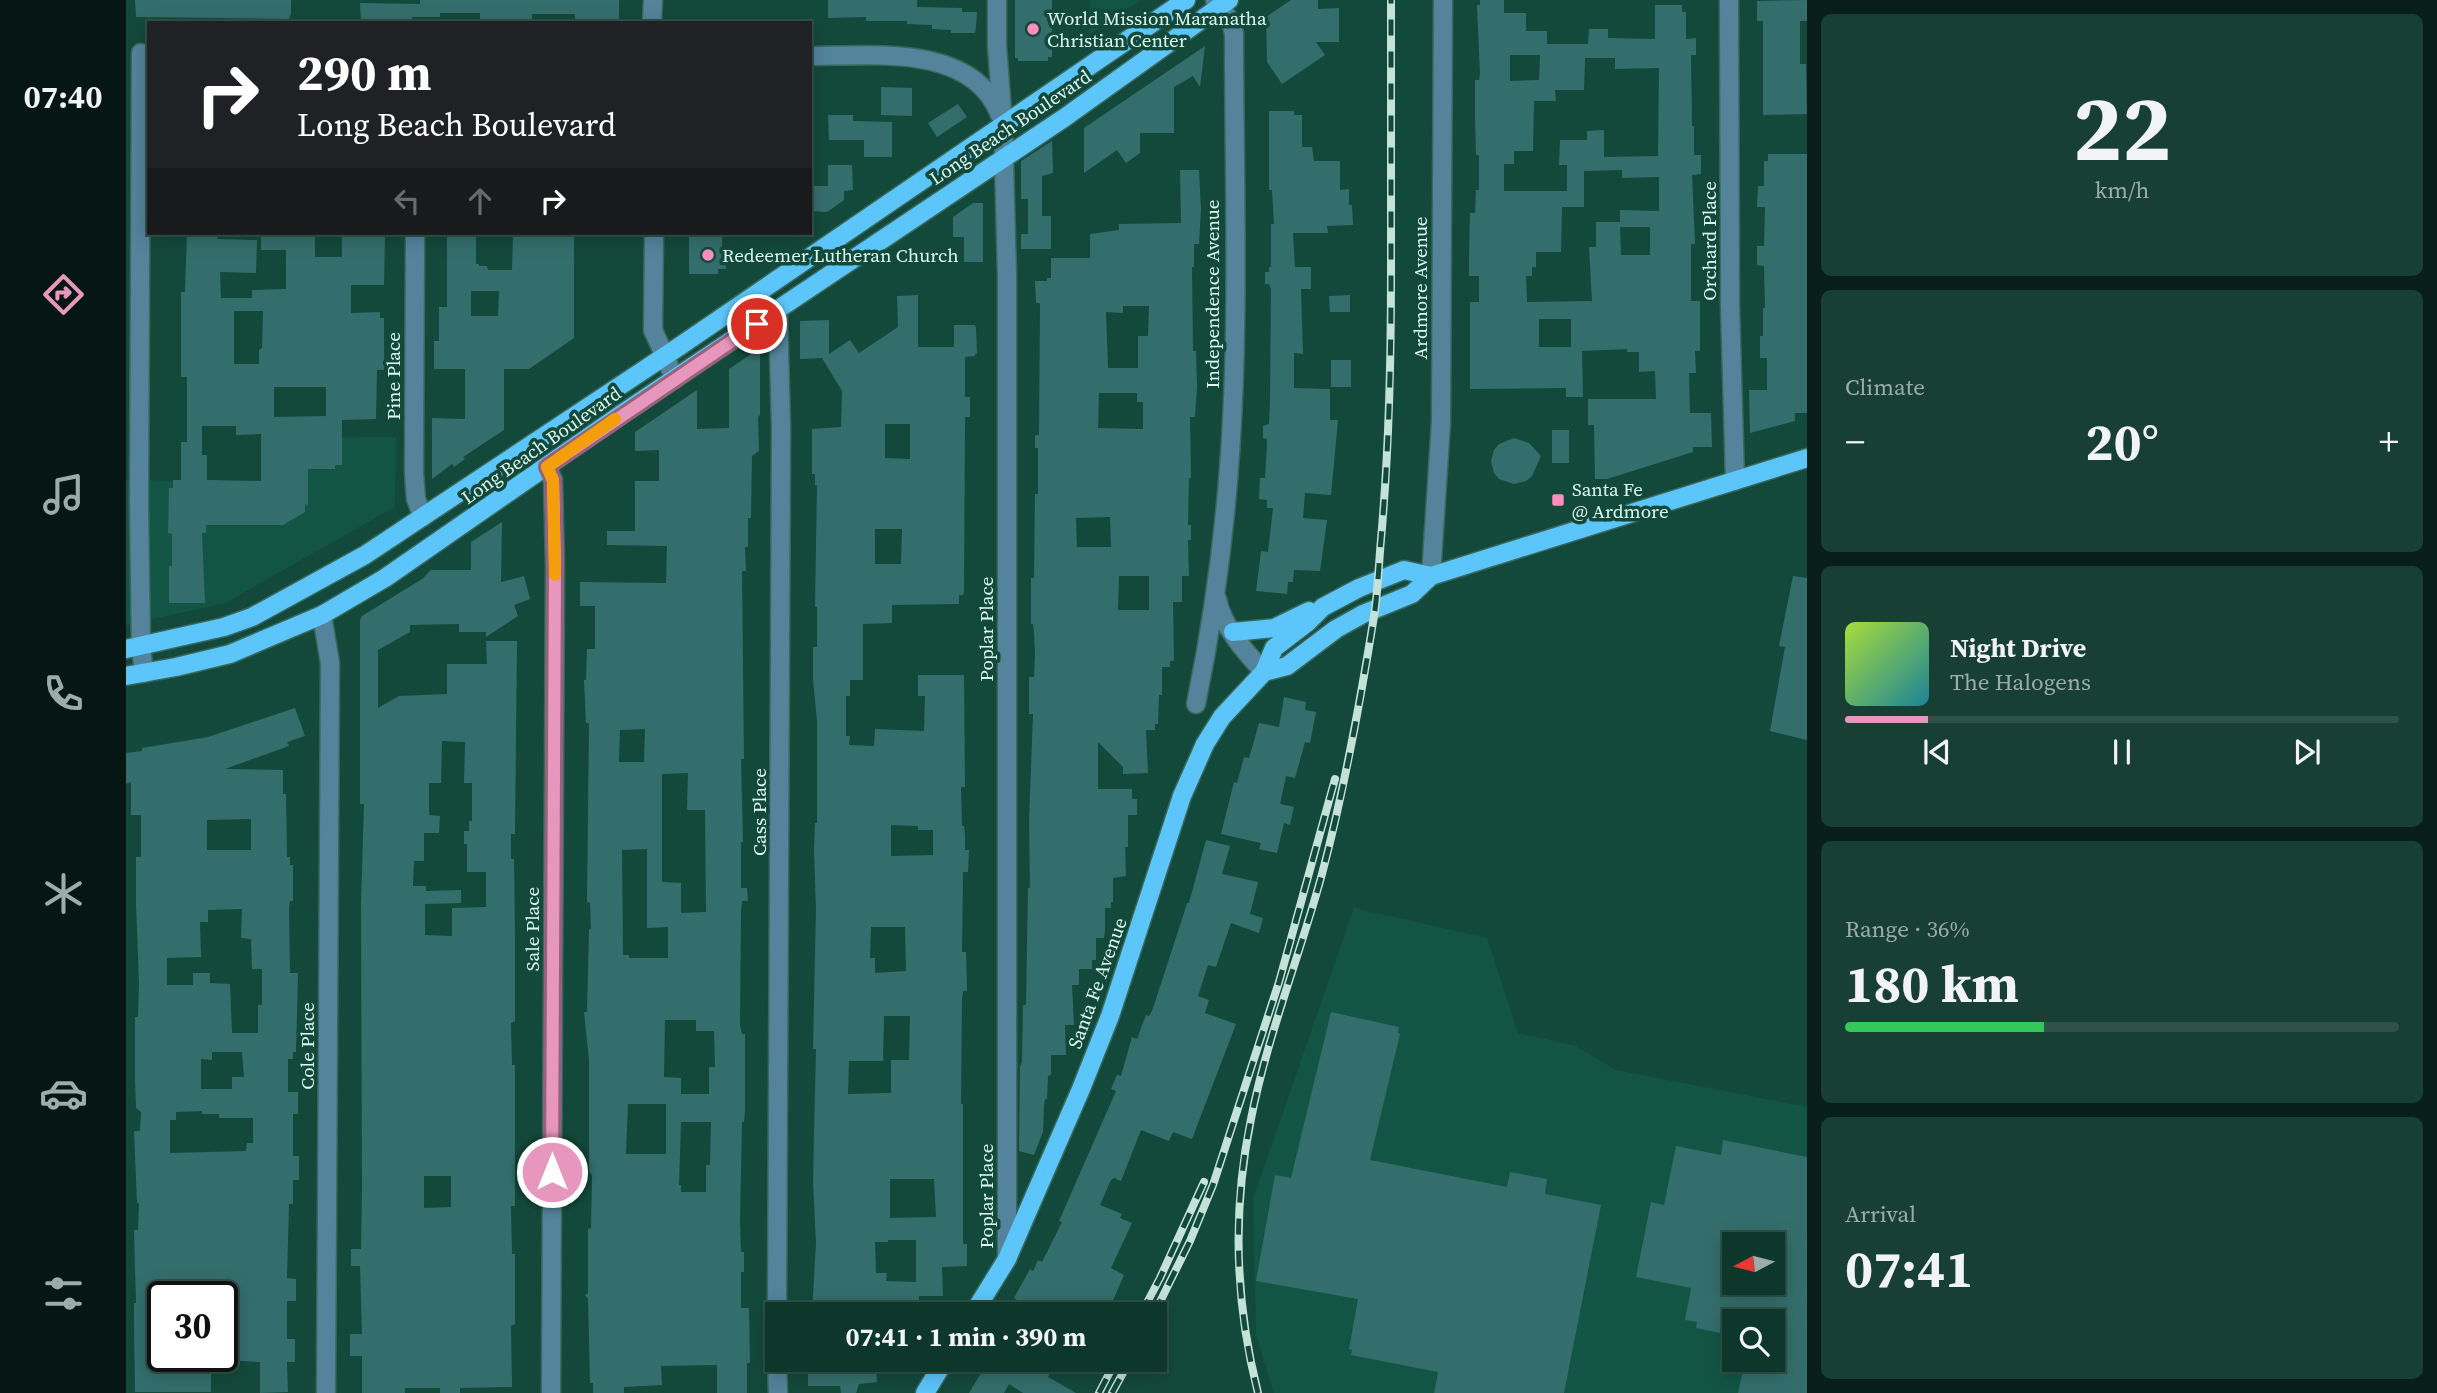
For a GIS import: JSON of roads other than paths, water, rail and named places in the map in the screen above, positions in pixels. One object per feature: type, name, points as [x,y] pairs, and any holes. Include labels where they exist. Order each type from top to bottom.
[{"type":"main road","name":"Long Beach Boulevard","points":[[133,648],[224,627],[252,617],[365,555],[665,356],[1186,0]]},
{"type":"main road","name":"Long Beach Boulevard","points":[[135,674],[230,654],[323,615],[385,578],[1004,158],[1221,2]]},
{"type":"main road","name":"Santa Fe Avenue","points":[[1264,672],[1287,666],[1336,629],[1363,614],[1412,594],[1431,576],[1807,458]]},
{"type":"main road","name":"Santa Fe Avenue","points":[[980,1302],[1007,1259],[1081,1089],[1110,1016],[1182,796],[1205,744],[1222,717],[1264,672],[1274,648],[1323,607],[1359,588],[1404,570],[1431,576]]},
{"type":"main road","points":[[1233,632],[1274,628],[1303,612],[1323,607]]},
{"type":"main road","points":[[925,1393],[938,1372]]},
{"type":"street","points":[[652,21],[653,0]]},
{"type":"street","name":"Poplar Place","points":[[997,0],[1007,275],[1007,1259]]},
{"type":"street","name":"Ardmore Avenue","points":[[1431,576],[1441,422],[1443,0]]},
{"type":"street","name":"Orchard Place","points":[[1729,0],[1730,305],[1735,481]]},
{"type":"street","name":"Independence Avenue","points":[[1196,704],[1216,593],[1229,466],[1235,319],[1234,33],[1221,2]]},
{"type":"street","points":[[135,674],[133,648],[139,515],[138,53]]},
{"type":"street","points":[[812,56],[900,56],[953,67],[970,76],[995,102],[1003,124]]},
{"type":"street","name":"Pine Place","points":[[415,235],[414,473],[416,499],[423,517]]},
{"type":"street","points":[[654,235],[653,330],[676,379]]},
{"type":"street","name":"Cass Place","points":[[777,1302],[781,428],[778,310]]},
{"type":"street","name":"Sale Place","points":[[547,467],[553,480],[555,565],[551,1393]]},
{"type":"street","name":"Independence Avenue","points":[[1216,593],[1219,606],[1233,632],[1264,672]]},
{"type":"street","name":"Cole Place","points":[[323,615],[330,663],[326,1393]]},
{"type":"street","points":[[778,1372],[778,1393]]},
{"type":"railway","points":[[1258,1393],[1245,1325],[1239,1256],[1245,1153],[1266,1058],[1330,841],[1358,709],[1377,592],[1390,375],[1391,0]]},
{"type":"railway","points":[[1160,1302],[1190,1241],[1213,1185],[1279,982],[1335,779]]},
{"type":"railway","points":[[1147,1302],[1204,1182]]},
{"type":"railway","points":[[1099,1393],[1110,1372]]},
{"type":"railway","points":[[1112,1393],[1123,1372]]},
{"type":"place","name":"World Mission Maranatha Christian Center","points":[[1033,29]]},
{"type":"place","name":"Redeemer Lutheran Church","points":[[708,255]]},
{"type":"place","name":"Santa Fe @ Ardmore","points":[[1558,500]]}]
